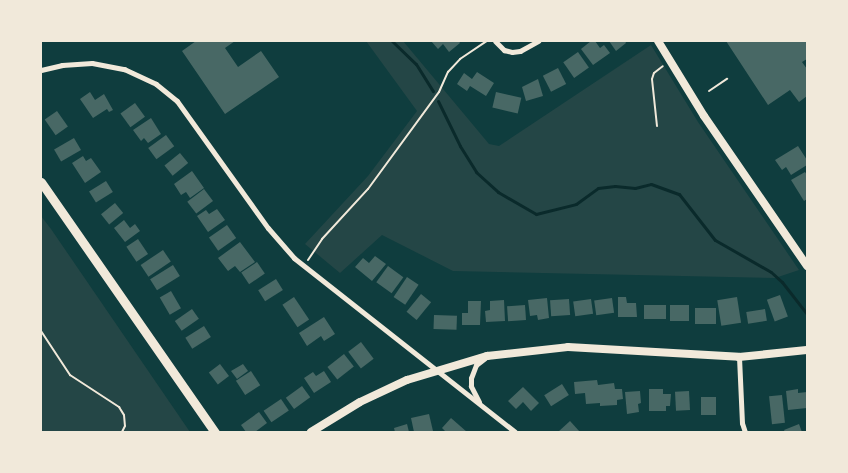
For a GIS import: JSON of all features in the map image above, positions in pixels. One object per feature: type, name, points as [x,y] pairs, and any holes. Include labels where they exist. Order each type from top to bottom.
[{"type":"main road","points":[[41,182],[215,432]]},
{"type":"street","points":[[495,41],[504,50],[520,51],[538,41]]},
{"type":"street","points":[[658,41],[704,116],[807,266]]},
{"type":"street","points":[[41,70],[62,65],[92,63],[124,69],[156,84],[177,101],[268,228],[304,266],[516,432]]},
{"type":"street","points":[[311,432],[360,402],[407,380],[487,356],[568,347],[739,357],[807,350]]},
{"type":"street","points":[[479,403],[471,386],[471,378],[476,365],[487,356]]},
{"type":"street","points":[[739,357],[741,415],[745,432]]},
{"type":"path","points":[[304,266],[322,239],[368,189],[439,92],[448,72],[460,59],[487,41]]},
{"type":"path","points":[[657,126],[652,79],[654,73],[670,60]]},
{"type":"path","points":[[709,91],[726,79]]},
{"type":"path","points":[[41,331],[70,375],[119,407],[124,415],[125,426],[122,432]]},
{"type":"shaded area","points":[[366,41],[403,41],[489,144],[499,146],[651,45],[698,122],[799,270],[775,278],[453,271],[382,235],[340,273],[305,244],[368,176],[417,111]]},
{"type":"shaded area","points":[[41,216],[51,229],[190,432],[41,432]]},
{"type":"building","points":[[196,41],[235,41],[225,48],[238,67],[261,51],[279,77],[225,114],[182,51]]},
{"type":"building","points":[[431,41],[459,41],[460,43],[449,52],[443,44],[438,49]]},
{"type":"building","points":[[591,41],[595,41],[600,48],[604,45],[610,53],[593,65],[581,49]]},
{"type":"building","points":[[609,41],[625,41],[626,43],[616,51]]},
{"type":"building","points":[[726,41],[807,41],[807,59],[802,62],[807,69],[807,96],[799,102],[790,90],[768,105]]},
{"type":"building","points":[[578,52],[589,68],[574,78],[563,62]]},
{"type":"building","points":[[558,68],[566,84],[551,92],[543,76]]},
{"type":"building","points":[[477,72],[494,83],[486,96],[470,86],[467,91],[457,84],[464,73],[472,79]]},
{"type":"building","points":[[538,79],[543,96],[526,101],[522,87]]},
{"type":"building","points":[[90,92],[95,100],[104,94],[113,110],[109,112],[107,109],[93,118],[80,99]]},
{"type":"building","points":[[496,92],[521,98],[518,113],[492,108]]},
{"type":"building","points":[[135,103],[145,117],[130,127],[120,114]]},
{"type":"building","points":[[57,111],[68,127],[56,135],[45,120]]},
{"type":"building","points":[[151,118],[161,134],[148,143],[144,138],[141,141],[133,130]]},
{"type":"building","points":[[166,135],[174,146],[156,159],[148,148]]},
{"type":"building","points":[[74,138],[81,150],[61,162],[54,150]]},
{"type":"building","points":[[798,146],[807,160],[807,165],[791,175],[786,167],[782,170],[775,160]]},
{"type":"building","points":[[180,153],[188,163],[173,176],[164,166]]},
{"type":"building","points":[[83,156],[86,161],[91,158],[101,172],[85,183],[72,163]]},
{"type":"building","points":[[192,171],[204,188],[190,198],[186,192],[181,195],[174,184]]},
{"type":"building","points":[[805,172],[807,175],[807,199],[804,201],[791,180]]},
{"type":"building","points":[[106,181],[113,192],[96,203],[89,192]]},
{"type":"building","points":[[204,189],[213,201],[196,214],[187,202]]},
{"type":"building","points":[[115,203],[123,213],[109,224],[101,214]]},
{"type":"building","points":[[217,209],[225,220],[208,232],[197,216],[206,210],[209,214]]},
{"type":"building","points":[[124,220],[130,228],[135,224],[140,231],[125,242],[114,228]]},
{"type":"building","points":[[227,225],[236,238],[218,251],[209,238]]},
{"type":"building","points":[[138,239],[148,254],[136,262],[126,247]]},
{"type":"building","points":[[240,242],[255,262],[240,272],[235,266],[228,271],[218,258]]},
{"type":"building","points":[[163,250],[171,262],[148,277],[141,265]]},
{"type":"building","points":[[375,256],[386,264],[372,281],[355,267],[363,258],[369,263]]},
{"type":"building","points":[[257,262],[265,274],[249,284],[241,273]]},
{"type":"building","points":[[173,265],[180,276],[157,290],[150,279]]},
{"type":"building","points":[[388,266],[403,277],[392,293],[376,282]]},
{"type":"building","points":[[407,277],[419,285],[405,305],[394,297]]},
{"type":"building","points":[[276,279],[283,290],[265,301],[258,290]]},
{"type":"building","points":[[171,291],[181,308],[170,315],[160,298]]},
{"type":"building","points":[[421,294],[431,302],[417,320],[407,312]]},
{"type":"building","points":[[780,295],[788,317],[775,321],[767,300]]},
{"type":"building","points":[[294,297],[309,319],[297,327],[282,305]]},
{"type":"building","points":[[618,297],[626,297],[627,303],[636,303],[637,317],[618,317]]},
{"type":"building","points":[[737,297],[741,323],[721,326],[717,300]]},
{"type":"building","points":[[547,298],[549,318],[538,320],[537,315],[530,316],[528,300]]},
{"type":"building","points":[[612,298],[614,313],[596,315],[594,301]]},
{"type":"building","points":[[569,299],[570,315],[551,316],[550,300]]},
{"type":"building","points":[[591,299],[593,314],[575,316],[573,302]]},
{"type":"building","points":[[504,300],[505,321],[486,322],[485,311],[490,310],[490,301]]},
{"type":"building","points":[[468,301],[481,301],[480,325],[462,325],[462,313],[468,313]]},
{"type":"building","points":[[525,305],[526,320],[508,321],[507,306]]},
{"type":"building","points":[[644,305],[666,305],[666,319],[644,319]]},
{"type":"building","points":[[670,305],[689,305],[689,321],[670,321]]},
{"type":"building","points":[[695,308],[716,308],[716,324],[695,324]]},
{"type":"building","points":[[192,309],[199,319],[182,331],[175,321]]},
{"type":"building","points":[[765,309],[767,321],[748,324],[746,312]]},
{"type":"building","points":[[434,315],[457,316],[456,330],[434,329]]},
{"type":"building","points":[[324,317],[335,334],[324,341],[321,336],[307,346],[299,333]]},
{"type":"building","points":[[204,326],[211,337],[192,349],[185,338]]},
{"type":"building","points":[[361,342],[374,359],[361,368],[348,352]]},
{"type":"building","points":[[344,354],[354,367],[337,380],[327,367]]},
{"type":"building","points":[[220,364],[229,376],[218,384],[209,372]]},
{"type":"building","points":[[243,364],[248,371],[237,379],[231,371]]},
{"type":"building","points":[[251,371],[260,385],[245,395],[236,381]]},
{"type":"building","points":[[324,371],[331,382],[314,393],[304,378],[313,372],[316,376]]},
{"type":"building","points":[[597,380],[598,385],[614,383],[615,389],[622,389],[623,399],[617,400],[617,405],[600,406],[600,403],[586,404],[585,393],[575,394],[574,382]]},
{"type":"building","points":[[562,384],[569,395],[551,406],[544,395]]},
{"type":"building","points":[[302,386],[310,397],[294,409],[286,398]]},
{"type":"building","points":[[523,387],[539,403],[531,411],[523,402],[516,409],[508,401]]},
{"type":"building","points":[[649,389],[663,389],[663,394],[671,394],[670,406],[666,406],[666,411],[649,411]]},
{"type":"building","points":[[798,389],[798,393],[807,392],[807,408],[788,410],[786,391]]},
{"type":"building","points":[[640,391],[641,403],[638,404],[639,412],[627,414],[625,392]]},
{"type":"building","points":[[689,391],[690,410],[676,411],[675,392]]},
{"type":"building","points":[[782,395],[785,423],[772,424],[769,396]]},
{"type":"building","points":[[701,397],[716,397],[716,415],[701,415]]},
{"type":"building","points":[[281,399],[289,411],[271,422],[264,411]]},
{"type":"building","points":[[259,412],[267,423],[255,432],[246,432],[241,425]]},
{"type":"building","points":[[429,414],[433,431],[414,432],[411,418]]},
{"type":"building","points":[[451,418],[467,432],[446,432],[442,428]]},
{"type":"building","points":[[570,421],[580,432],[558,432]]},
{"type":"building","points":[[407,424],[409,432],[395,432],[394,428]]},
{"type":"building","points":[[799,424],[802,432],[785,432],[784,430]]},
{"type":"waterway","points":[[392,41],[416,64],[433,91]]},
{"type":"waterway","points":[[438,101],[460,146],[476,172],[498,192],[536,214],[576,204],[598,188],[615,186],[635,188],[651,184],[679,194],[715,240],[771,272],[782,282],[807,314]]}]
